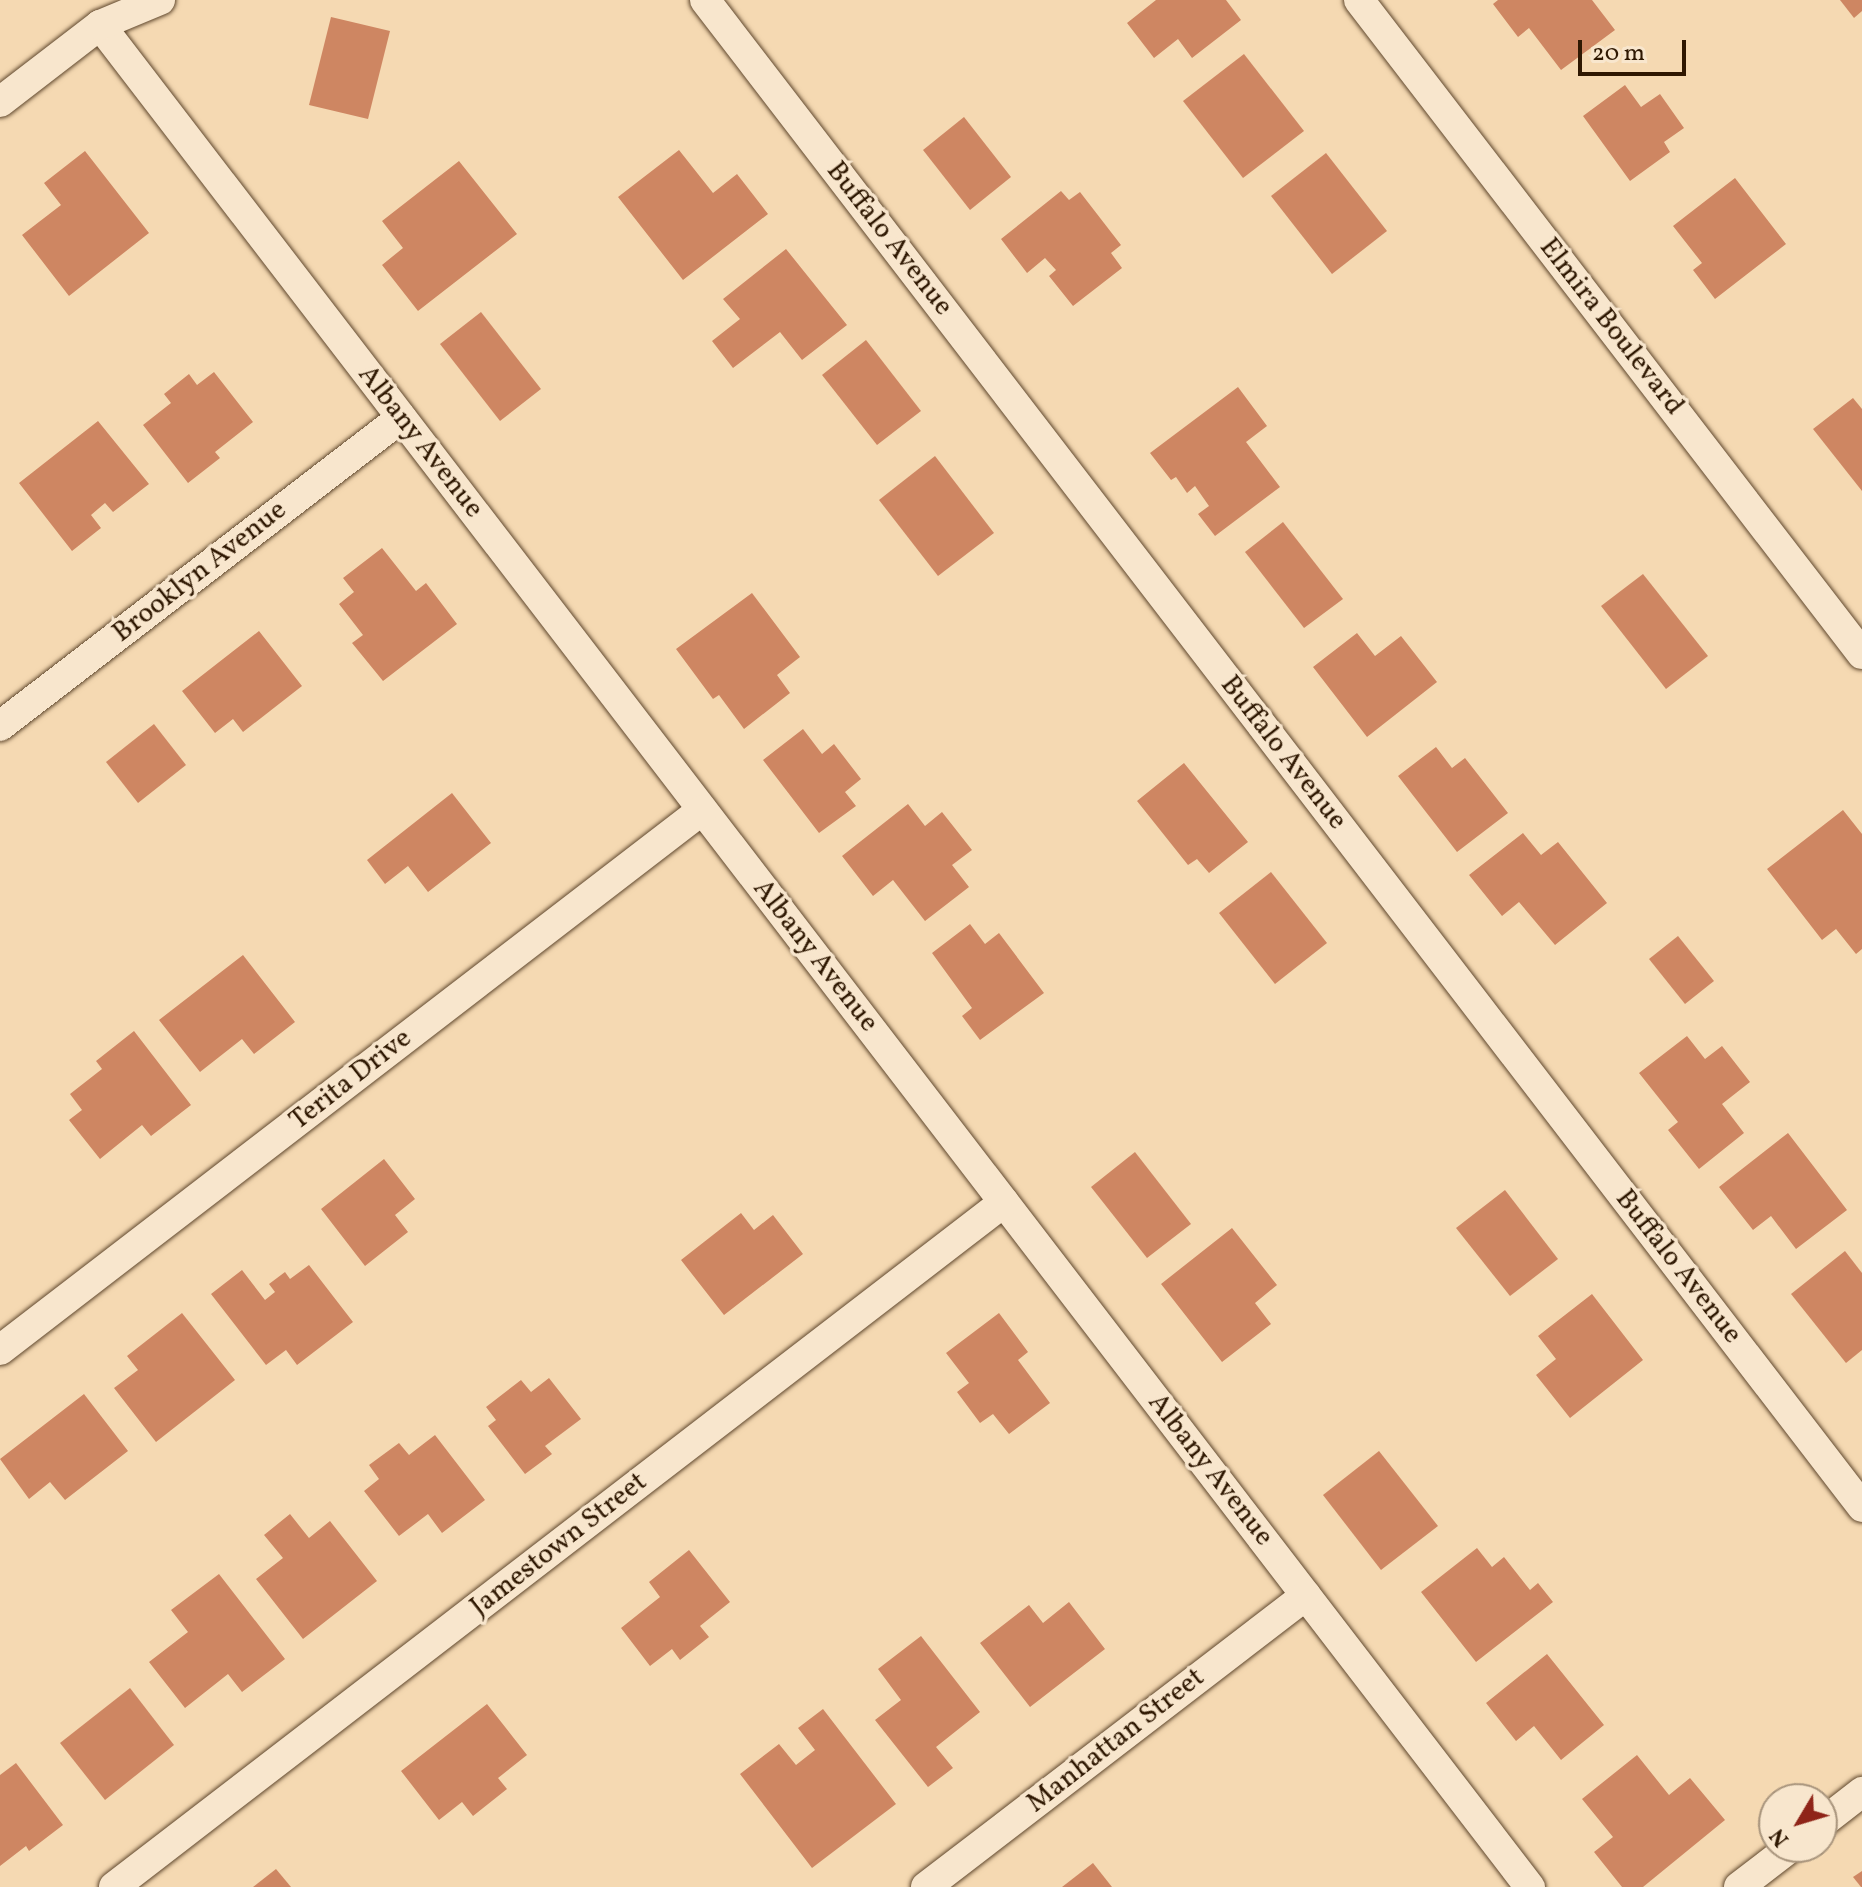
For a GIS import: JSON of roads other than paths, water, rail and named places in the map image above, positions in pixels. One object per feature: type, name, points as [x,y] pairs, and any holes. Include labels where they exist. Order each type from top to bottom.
[{"type":"street","points":[[0,102],[100,25],[160,0]]},
{"type":"street","name":"Buffalo Avenue","points":[[705,0],[1862,1507]]},
{"type":"street","name":"Elmira Boulevard","points":[[1359,0],[1862,654]]},
{"type":"street","name":"Albany Avenue","points":[[100,25],[1530,1887]]},
{"type":"street","name":"Brooklyn Avenue","points":[[0,726],[401,418]]},
{"type":"street","name":"Terita Drive","points":[[0,1350],[702,810]]},
{"type":"street","name":"Jamestown Street","points":[[114,1887],[1004,1202]]},
{"type":"street","name":"Manhattan Street","points":[[926,1887],[1306,1595]]},
{"type":"street","points":[[1838,1811],[1862,1792]]},
{"type":"street","points":[[1739,1887],[1770,1863]]}]
